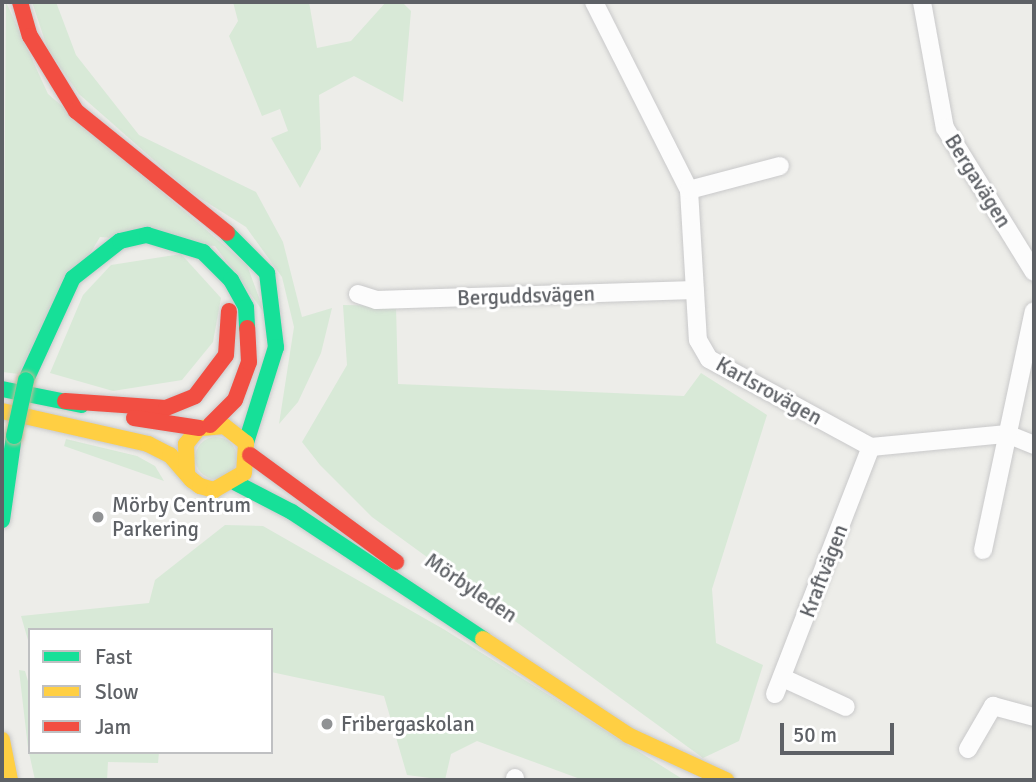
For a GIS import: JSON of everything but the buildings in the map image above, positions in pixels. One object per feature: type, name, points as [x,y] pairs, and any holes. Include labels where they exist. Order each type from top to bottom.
[{"type":"main road","points":[[2,411],[58,418],[148,444],[214,490],[236,482],[248,449],[276,347],[267,273],[228,230],[76,111],[30,36],[20,2]]},
{"type":"main road","points":[[2,520],[14,436],[26,380],[54,308],[100,253],[147,235],[203,252],[231,280],[246,307],[249,362],[235,400],[186,444],[187,473]]},
{"type":"main road","points":[[65,401],[166,408],[195,396],[212,379],[226,355],[232,324],[223,282],[203,252]]},
{"type":"main road","points":[[2,389],[204,427],[225,426],[248,449]]},
{"type":"main road","name":"Mörbyleden","points":[[248,449],[670,752]]},
{"type":"main road","name":"Mörbyleden","points":[[236,482],[292,512],[628,735],[726,780]]},
{"type":"main road","points":[[2,740],[10,780]]},
{"type":"street","name":"Karlsrovägen","points":[[594,2],[689,190],[698,340],[709,359],[872,447]]},
{"type":"street","name":"Bergavägen","points":[[922,2],[945,128],[1034,272]]},
{"type":"street","points":[[689,190],[780,166]]},
{"type":"street","name":"Berguddsvägen","points":[[358,294],[376,300],[695,290]]},
{"type":"street","points":[[983,550],[1034,311]]},
{"type":"street","points":[[872,447],[1007,434],[1034,445]]},
{"type":"street","name":"Kraftvägen","points":[[846,707],[779,686],[872,447]]},
{"type":"street","points":[[968,749],[993,706],[1034,717]]},
{"type":"green space","points":[[6,2],[48,94],[247,265],[265,314],[215,246],[100,237],[18,374],[3,372]]},
{"type":"green space","points":[[32,2],[56,2],[76,55],[139,135],[256,192],[283,242],[302,317],[332,308],[321,353],[298,402],[279,424],[294,327],[282,277],[246,227],[189,191],[79,94],[48,50]]},
{"type":"green space","points":[[233,2],[309,2],[317,48],[351,41],[386,2],[402,2],[411,11],[403,102],[354,76],[319,95],[321,149],[300,188],[271,138],[288,131],[280,109],[262,116],[229,36],[238,21]]},
{"type":"green space","points":[[181,254],[221,298],[213,342],[182,380],[113,391],[50,373],[83,295],[111,265]]},
{"type":"green space","points":[[343,305],[396,306],[398,384],[684,396],[701,373],[767,415],[712,589],[716,643],[763,665],[739,741],[703,758],[372,517],[320,465],[302,442],[347,365]]},
{"type":"green space","points":[[216,437],[231,443],[237,458],[231,473],[216,479],[201,473],[195,458],[201,443]]},
{"type":"green space","points":[[66,439],[137,456],[155,466],[164,481],[64,446]]},
{"type":"green space","points":[[225,525],[263,526],[445,630],[684,780],[583,780],[477,741],[451,754],[445,780],[407,775],[384,696],[273,672],[273,628],[28,628],[28,640],[21,616],[149,603],[155,580]]},
{"type":"green space","points":[[19,670],[25,671],[28,681],[28,748]]},
{"type":"green space","points":[[29,754],[159,754],[158,763],[108,762],[107,780],[35,780]]},
{"type":"traffic: fast","points":[[227,233],[267,273],[276,347],[246,443]]},
{"type":"traffic: fast","points":[[26,380],[73,278],[120,241],[147,235],[203,252],[231,280],[246,307],[247,328]]},
{"type":"traffic: fast","points":[[14,436],[26,380]]},
{"type":"traffic: fast","points":[[2,389],[81,405]]},
{"type":"traffic: fast","points":[[2,520],[14,436]]},
{"type":"traffic: fast","points":[[236,483],[292,512],[483,639]]},
{"type":"traffic: slow","points":[[2,411],[148,444],[170,455],[192,480],[200,486],[214,490],[244,473],[246,443],[224,426],[199,428],[186,444],[187,473]]},
{"type":"traffic: slow","points":[[483,639],[628,735],[726,780]]},
{"type":"traffic: slow","points":[[2,740],[10,780]]},
{"type":"traffic: jam","points":[[20,2],[30,36],[76,111],[227,233]]},
{"type":"traffic: jam","points":[[65,401],[166,408],[195,396],[226,355],[229,311]]},
{"type":"traffic: jam","points":[[210,425],[235,400],[249,362],[247,328]]},
{"type":"traffic: jam","points":[[134,418],[199,428]]},
{"type":"traffic: jam","points":[[250,455],[396,562]]},
{"type":"place","name":"Mörby Centrum Parkering","points":[[98,517]]},
{"type":"place","name":"Fribergaskolan","points":[[327,724]]}]
